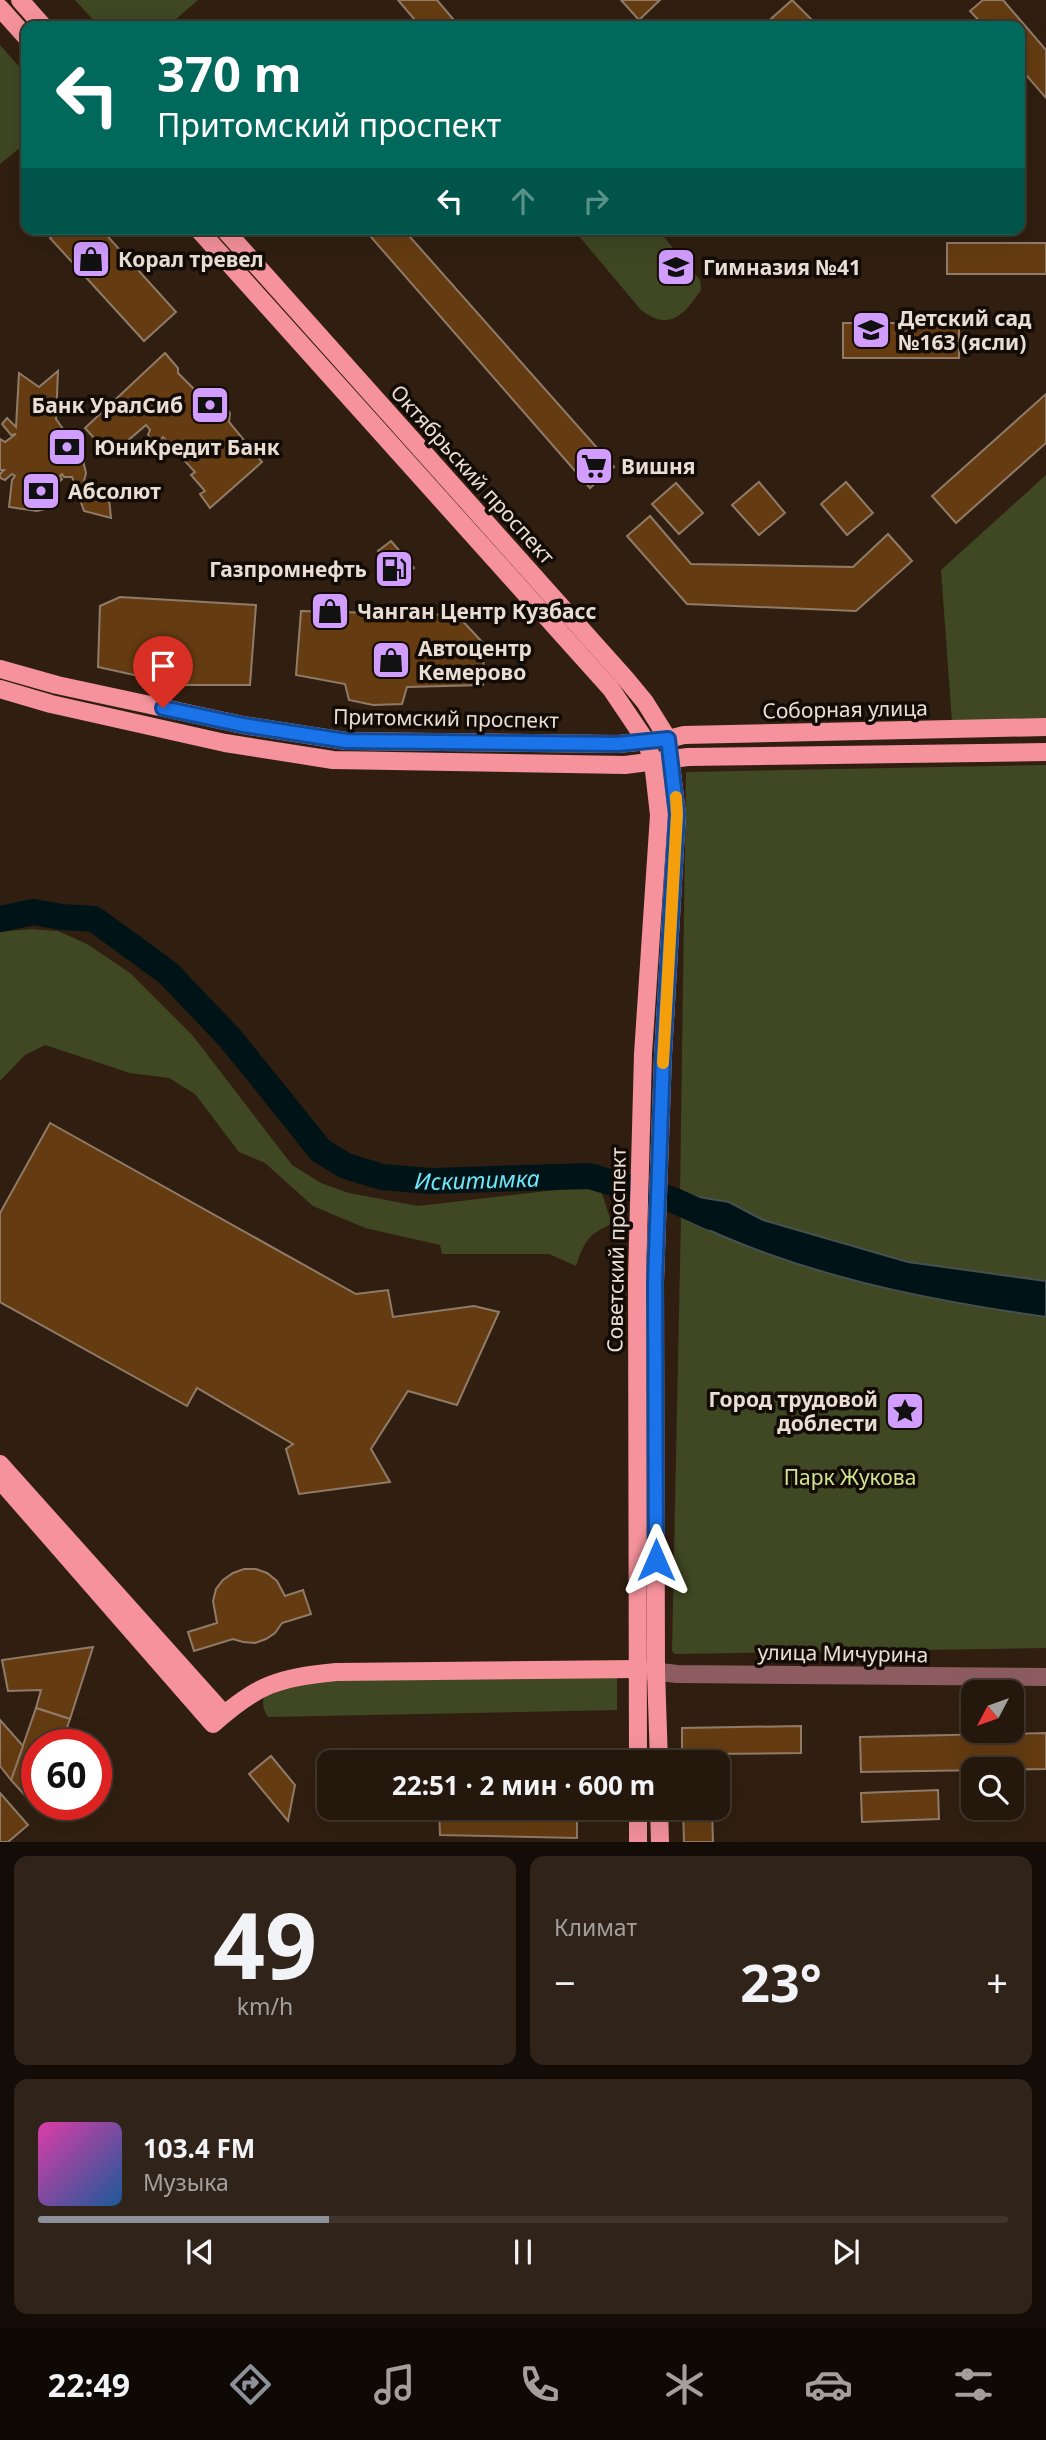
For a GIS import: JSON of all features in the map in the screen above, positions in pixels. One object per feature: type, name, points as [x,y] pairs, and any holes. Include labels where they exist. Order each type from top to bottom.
[{"type":"main road","points":[[20,0],[39,21]]},
{"type":"main road","points":[[1,13],[21,32]]},
{"type":"main road","name":"Октябрьский проспект","points":[[203,235],[611,689],[646,741]]},
{"type":"main road","name":"Октябрьский проспект","points":[[229,235],[645,702],[668,739],[662,761]]},
{"type":"main road","name":"Притомский проспект","points":[[0,669],[57,685],[230,722],[327,739],[375,742],[618,744],[646,741]]},
{"type":"main road","name":"Притомский проспект","points":[[0,689],[51,704],[225,743],[333,760],[625,765],[662,761]]},
{"type":"main road","name":"Соборная улица","points":[[646,741],[684,735],[1046,727]]},
{"type":"main road","name":"Советский проспект","points":[[639,1750],[648,1670],[655,1282],[663,1055],[677,814],[662,761],[646,741]]},
{"type":"main road","points":[[662,761],[688,757],[1046,752]]},
{"type":"main road","name":"Советский проспект","points":[[658,1750],[648,1670],[637,1279],[643,1054],[662,761]]},
{"type":"main road","points":[[0,1464],[218,1719]]},
{"type":"main road","points":[[0,1480],[218,1719]]},
{"type":"main road","points":[[218,1719],[245,1697],[271,1683],[293,1676],[336,1672],[648,1670]]},
{"type":"main road","points":[[638,1820],[638,1842]]},
{"type":"main road","points":[[659,1820],[660,1842]]},
{"type":"street","points":[[1,13],[20,0]]},
{"type":"street","name":"улица Мичурина","points":[[648,1670],[677,1674],[1046,1677]]},
{"type":"green space","points":[[75,0],[198,0],[174,21],[94,21]]},
{"type":"green space","points":[[0,45],[21,68],[21,147],[0,164]]},
{"type":"green space","points":[[578,235],[662,235],[700,280],[701,290],[675,318],[660,320],[641,310]]},
{"type":"green space","points":[[1046,475],[1046,719],[952,722],[941,570]]},
{"type":"green space","points":[[1046,765],[1046,1281],[908,1262],[763,1220],[729,1202],[680,1194],[686,772]]},
{"type":"green space","points":[[31,929],[58,931],[87,944],[130,973],[193,1036],[292,1165],[321,1183],[349,1193],[418,1206],[599,1185],[612,1224],[597,1231],[588,1240],[576,1266],[549,1254],[442,1254],[440,1245],[365,1228],[313,1206],[265,1163],[239,1152],[195,1094],[169,1078],[130,1073],[45,1045],[25,1055],[0,1081],[0,932]]},
{"type":"green space","name":"Парк Жукова","points":[[681,1217],[768,1254],[859,1282],[952,1302],[1046,1317],[1046,1648],[675,1654],[672,1651]]},
{"type":"green space","points":[[617,1677],[617,1710],[268,1717],[263,1704],[264,1695],[303,1681]]},
{"type":"shaded area","points":[[680,1194],[729,1202],[763,1220],[908,1262],[1046,1281],[1046,1317],[952,1302],[859,1282],[768,1254],[681,1217]]},
{"type":"building","points":[[398,0],[437,0],[455,21],[416,21]]},
{"type":"building","points":[[621,0],[660,0],[639,20]]},
{"type":"building","points":[[792,0],[813,21],[769,21]]},
{"type":"building","points":[[983,0],[1003,0],[1021,21],[979,21],[970,11]]},
{"type":"building","points":[[1025,26],[1046,50],[1046,98],[1025,74]]},
{"type":"building","points":[[53,235],[106,235],[176,312],[144,341],[50,238]]},
{"type":"building","points":[[369,235],[408,235],[614,467],[590,488]]},
{"type":"building","points":[[947,243],[1046,243],[1046,274],[947,274]]},
{"type":"building","points":[[843,323],[959,323],[959,358],[843,358]]},
{"type":"building","points":[[165,353],[178,368],[178,373],[210,405],[214,403],[226,408],[230,413],[229,422],[262,462],[210,508],[200,494],[205,491],[191,475],[195,472],[163,437],[158,444],[152,441],[146,425],[110,456],[85,428]]},
{"type":"building","points":[[58,371],[56,419],[82,456],[86,473],[83,485],[90,492],[100,485],[108,488],[111,518],[84,511],[72,477],[64,477],[62,474],[62,479],[56,485],[49,477],[43,477],[41,482],[50,491],[49,508],[37,511],[9,507],[12,480],[15,476],[12,474],[5,480],[0,478],[4,470],[0,470],[0,439],[5,442],[16,434],[11,435],[2,424],[7,418],[16,427],[19,373],[39,387]]},
{"type":"building","points":[[1046,394],[1046,443],[956,523],[932,496]]},
{"type":"building","points":[[759,482],[785,513],[759,535],[732,505]]},
{"type":"building","points":[[846,482],[873,513],[847,535],[821,504]]},
{"type":"building","points":[[676,483],[703,513],[679,534],[652,504]]},
{"type":"building","points":[[650,516],[691,564],[853,567],[888,534],[912,561],[856,611],[687,604],[627,536]]},
{"type":"building","points":[[391,541],[414,568],[402,579],[378,551]]},
{"type":"building","points":[[120,597],[256,605],[250,685],[179,685],[98,667],[100,606]]},
{"type":"building","name":"Автоцентр Кемерово","points":[[301,611],[457,615],[484,644],[483,685],[407,687],[402,704],[373,705],[349,700],[345,684],[296,675]]},
{"type":"building","points":[[50,1123],[356,1294],[388,1290],[393,1317],[474,1306],[499,1312],[457,1405],[408,1391],[371,1449],[390,1482],[299,1494],[286,1449],[293,1444],[197,1388],[187,1406],[0,1302],[0,1213]]},
{"type":"building","points":[[244,1569],[267,1573],[277,1581],[285,1596],[303,1590],[311,1614],[282,1623],[275,1633],[255,1643],[233,1639],[194,1651],[188,1632],[217,1623],[213,1601],[216,1589],[223,1580]]},
{"type":"building","points":[[93,1647],[70,1719],[36,1708],[41,1690],[8,1691],[2,1660]]},
{"type":"building","points":[[36,1708],[70,1719],[67,1729],[29,1729]]},
{"type":"building","points":[[0,1720],[21,1744],[21,1752],[11,1780],[0,1766]]},
{"type":"building","points":[[801,1726],[801,1753],[730,1754],[730,1750],[682,1750],[682,1728]]},
{"type":"building","points":[[1024,1733],[1046,1733],[1046,1769],[1024,1769],[1024,1757],[961,1757],[961,1770],[861,1772],[860,1737],[961,1735],[961,1743],[1024,1743]]},
{"type":"building","points":[[21,1751],[21,1791],[11,1780]]},
{"type":"building","points":[[271,1756],[295,1785],[288,1821],[249,1774]]},
{"type":"building","points":[[938,1790],[939,1819],[862,1822],[861,1793]]},
{"type":"building","points":[[0,1793],[28,1825],[8,1842],[0,1842]]},
{"type":"building","points":[[439,1820],[577,1820],[577,1838],[440,1835]]},
{"type":"building","points":[[683,1820],[712,1820],[713,1842],[684,1842]]},
{"type":"waterway","name":"Искитимка","points":[[0,919],[33,912],[94,919],[168,973],[230,1038],[321,1151],[346,1166],[382,1177],[431,1181],[589,1176],[673,1200],[711,1217]]},
{"type":"slow traffic","points":[[663,1063],[676,797]]},
{"type":"place","name":"Корал тревел","points":[[91,259]]},
{"type":"place","name":"Гимназия №41","points":[[676,267]]},
{"type":"place","name":"Детский сад №163 (ясли)","points":[[871,330]]},
{"type":"place","name":"Банк УралСиб","points":[[210,405]]},
{"type":"place","name":"ЮниКредит Банк","points":[[67,447]]},
{"type":"place","name":"Вишня","points":[[594,466]]},
{"type":"place","name":"Абсолют","points":[[41,491]]},
{"type":"place","name":"Газпромнефть","points":[[394,569]]},
{"type":"place","name":"Чанган Центр Кузбасс","points":[[330,611]]},
{"type":"place","name":"Автоцентр Кемерово","points":[[391,660]]},
{"type":"place","name":"Город трудовой доблести","points":[[905,1411]]},
{"type":"route","points":[[163,708],[243,725],[346,741],[618,744],[668,739],[677,814],[663,1055],[655,1282],[656,1560]]}]
